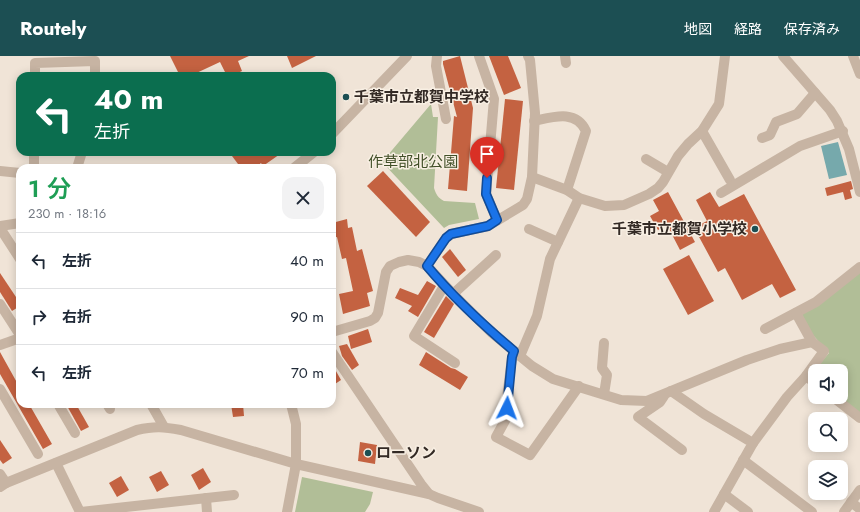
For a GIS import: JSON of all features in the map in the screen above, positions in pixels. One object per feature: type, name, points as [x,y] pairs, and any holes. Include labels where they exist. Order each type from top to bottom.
[{"type":"street","points":[[336,130],[407,56]]},
{"type":"street","points":[[437,56],[436,66],[446,119]]},
{"type":"street","points":[[479,56],[494,99],[486,194],[497,220]]},
{"type":"street","points":[[427,266],[446,238],[451,234],[488,226],[523,205],[527,199],[530,192],[532,177],[534,121],[530,60],[528,56]]},
{"type":"street","points":[[532,177],[567,190],[579,198],[605,206],[624,205],[649,194],[658,188],[663,182],[668,172],[688,144],[702,131],[719,104],[725,56]]},
{"type":"street","points":[[783,56],[838,121],[849,149],[860,192]]},
{"type":"street","points":[[853,56],[859,70]]},
{"type":"street","points":[[35,72],[35,62],[95,61],[95,72]]},
{"type":"street","points":[[762,138],[770,135],[776,122],[797,114],[815,93]]},
{"type":"street","points":[[534,121],[565,115],[582,123],[586,131],[567,190]]},
{"type":"street","points":[[702,131],[730,180]]},
{"type":"street","points":[[721,194],[800,146],[842,131]]},
{"type":"street","points":[[299,164],[309,156]]},
{"type":"street","points":[[646,159],[668,172]]},
{"type":"street","points":[[0,171],[16,173]]},
{"type":"street","points":[[579,198],[550,259],[537,316],[517,354],[512,357],[507,398],[507,417],[496,437],[530,455],[579,386]]},
{"type":"street","points":[[16,224],[0,227],[16,253]]},
{"type":"street","points":[[529,229],[558,242]]},
{"type":"street","points":[[453,294],[496,255]]},
{"type":"street","points":[[336,331],[370,321],[375,318],[378,313],[386,272],[390,266],[408,260],[419,262],[427,266],[444,286],[492,333],[532,366],[553,378],[621,400],[647,401],[747,360],[780,349],[812,342]]},
{"type":"street","points":[[765,329],[816,302],[860,267]]},
{"type":"street","points":[[444,286],[414,336],[454,363]]},
{"type":"street","points":[[0,304],[16,329]]},
{"type":"street","points":[[714,512],[753,443],[824,351],[812,342],[796,312]]},
{"type":"street","points":[[0,344],[16,339]]},
{"type":"street","points":[[604,343],[602,368],[606,375],[604,394]]},
{"type":"street","points":[[336,358],[429,494]]},
{"type":"street","points":[[0,388],[38,454]]},
{"type":"street","points":[[668,393],[753,443]]},
{"type":"street","points":[[668,393],[660,402],[638,417],[682,450]]},
{"type":"street","points":[[842,404],[860,418]]},
{"type":"street","points":[[60,408],[75,433]]},
{"type":"street","points":[[153,408],[164,427]]},
{"type":"street","points":[[287,512],[296,464],[296,424],[292,408]]},
{"type":"street","points":[[0,474],[3,485],[137,430],[151,427],[164,427],[181,430],[296,464],[429,494],[479,512]]},
{"type":"street","points":[[743,460],[812,512]]},
{"type":"street","points":[[56,463],[80,512],[170,507],[206,498],[234,495]]},
{"type":"street","points":[[844,512],[860,490]]},
{"type":"street","points":[[724,494],[748,512]]},
{"type":"street","points":[[206,498],[207,512]]},
{"type":"street","points":[[851,502],[860,509]]},
{"type":"green space","name":"作草部北公園","points":[[431,104],[433,117],[438,117],[434,188],[439,197],[444,201],[475,203],[479,219],[449,225],[444,228],[382,162]]},
{"type":"green space","points":[[860,270],[860,414],[848,403],[848,364],[820,364],[829,353],[795,315]]},
{"type":"green space","points":[[302,477],[373,492],[370,504],[365,512],[295,512]]},
{"type":"water","points":[[838,142],[847,175],[829,179],[821,146]]},
{"type":"building","points":[[170,56],[249,56],[238,61],[242,71],[240,72],[225,72],[220,62],[199,72],[178,72]]},
{"type":"building","points":[[287,56],[316,56],[292,68]]},
{"type":"building","points":[[460,56],[473,108],[467,191],[448,189],[454,116],[457,117],[443,61]]},
{"type":"building","points":[[489,56],[508,56],[521,88],[504,95]]},
{"type":"building","points":[[505,99],[523,101],[514,190],[496,188]]},
{"type":"building","points":[[232,156],[277,156],[266,164],[238,164]]},
{"type":"building","points":[[383,171],[430,222],[416,237],[367,186]]},
{"type":"building","points":[[851,181],[853,189],[850,190],[852,198],[845,200],[843,192],[827,196],[825,188]]},
{"type":"building","points":[[668,192],[695,242],[680,250],[667,225],[658,230],[650,216],[659,211],[653,200]]},
{"type":"building","points":[[710,192],[719,207],[744,194],[796,290],[780,298],[772,284],[742,300],[725,268],[718,272],[698,235],[705,231],[701,224],[707,221],[696,200]]},
{"type":"building","points":[[347,219],[348,228],[352,227],[357,251],[362,249],[373,291],[367,293],[370,306],[343,314],[339,294],[353,291],[346,258],[342,259],[336,237],[336,222]]},
{"type":"building","points":[[450,249],[466,270],[458,277],[442,257]]},
{"type":"building","points":[[689,255],[714,301],[688,315],[663,269]]},
{"type":"building","points":[[0,273],[16,297],[16,308],[12,311],[0,292]]},
{"type":"building","points":[[427,281],[436,286],[418,317],[408,311],[412,306],[395,298],[400,288],[418,295]]},
{"type":"building","points":[[446,296],[454,304],[434,338],[424,332]]},
{"type":"building","points":[[368,329],[372,342],[351,349],[348,336]]},
{"type":"building","points":[[347,344],[359,365],[352,370],[342,356],[339,346]]},
{"type":"building","points":[[0,352],[16,381],[16,402],[0,374]]},
{"type":"building","points":[[426,352],[468,377],[460,390],[419,365]]},
{"type":"building","points":[[336,371],[341,380],[336,383]]},
{"type":"building","points":[[19,408],[31,408],[52,444],[43,449]]},
{"type":"building","points":[[68,408],[78,408],[89,427],[81,431]]},
{"type":"building","points":[[232,408],[243,408],[244,416],[233,417]]},
{"type":"building","points":[[0,440],[12,458],[3,464],[0,460]]},
{"type":"building","name":"ローソン","points":[[360,442],[377,445],[375,464],[358,461]]},
{"type":"building","points":[[203,468],[211,482],[199,490],[191,475]]},
{"type":"building","points":[[161,471],[169,485],[157,492],[149,477]]},
{"type":"building","points":[[121,476],[129,490],[117,497],[109,483]]},
{"type":"place","name":"千葉市立都賀中学校","points":[[346,97]]},
{"type":"place","name":"千葉市立都賀小学校","points":[[755,229]]},
{"type":"place","name":"ローソン","points":[[368,453]]},
{"type":"route","points":[[487,178],[486,194],[497,220],[488,226],[451,234],[446,238],[427,266],[444,286],[492,333],[514,351],[512,357],[507,408]]}]
